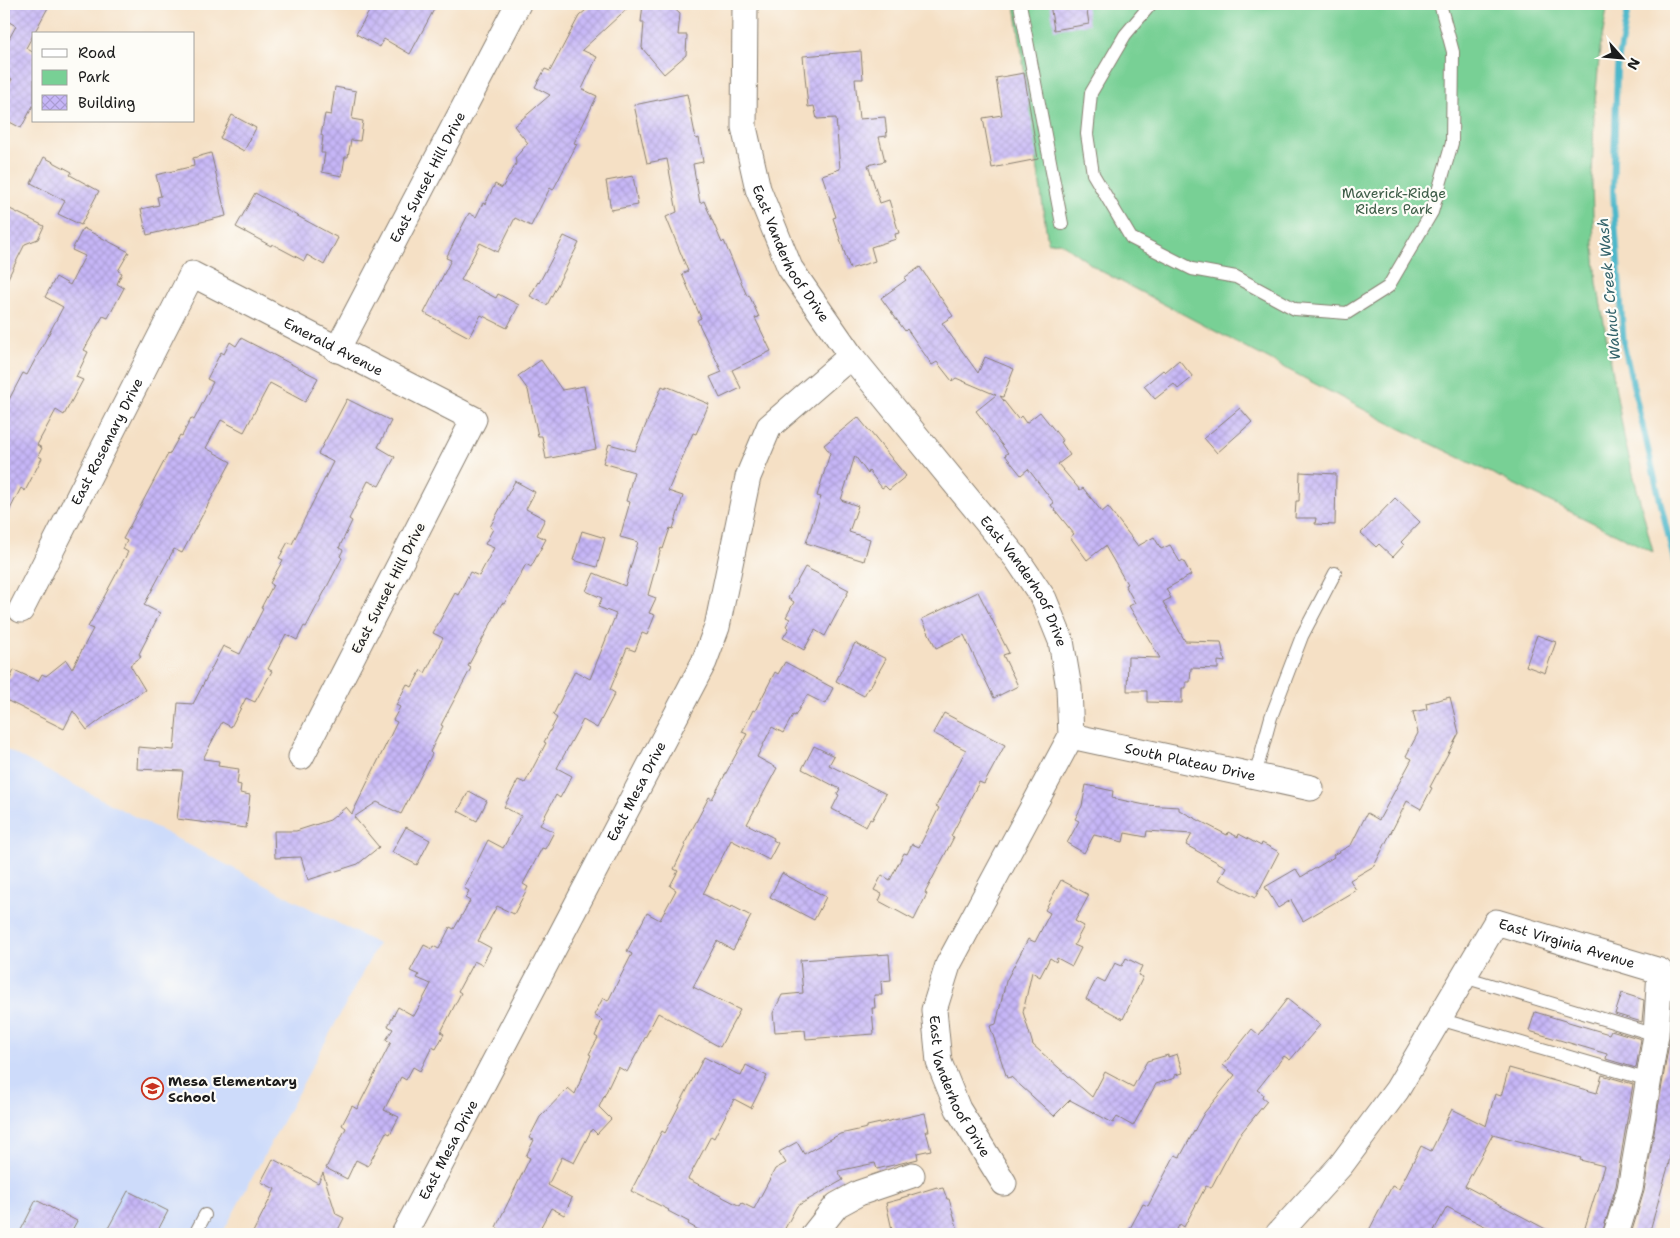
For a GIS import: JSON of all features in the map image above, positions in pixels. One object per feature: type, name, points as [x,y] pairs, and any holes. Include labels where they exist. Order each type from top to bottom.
[{"type":"street","name":"East Sunset Hill Drive","points":[[337,350],[518,4]]},
{"type":"street","name":"East Vanderhoof Drive","points":[[745,4],[744,127],[758,189],[790,268],[851,356],[1017,559],[1044,599],[1061,641],[1069,688],[1071,736],[948,965],[934,1010],[939,1062],[955,1102],[1004,1183]]},
{"type":"street","name":"Emerald Avenue","points":[[192,274],[474,419]]},
{"type":"street","name":"East Rosemary Drive","points":[[21,610],[192,274]]},
{"type":"street","name":"East Mesa Drive","points":[[404,1234],[704,662],[717,627],[748,478],[769,427],[851,356]]},
{"type":"street","name":"East Sunset Hill Drive","points":[[301,758],[474,419]]},
{"type":"street","name":"South Plateau Drive","points":[[1071,736],[1311,788]]},
{"type":"street","name":"East Virginia Avenue","points":[[1278,1234],[1341,1165],[1397,1090],[1496,922],[1660,971],[1656,1035],[1649,1080],[1630,1189],[1616,1234]]},
{"type":"street","points":[[824,1231],[837,1205],[859,1194],[912,1175]]},
{"type":"lane","points":[[1020,4],[1062,224]]},
{"type":"lane","points":[[1150,4],[1126,35],[1091,93],[1087,134],[1093,174],[1131,238],[1192,269],[1236,277],[1295,309],[1346,313],[1388,287],[1432,212],[1452,143],[1453,52],[1440,4]]},
{"type":"lane","points":[[1256,776],[1271,716],[1298,645],[1335,573]]},
{"type":"lane","points":[[1464,977],[1656,1035]]},
{"type":"lane","points":[[1439,1019],[1649,1080]]},
{"type":"lane","points":[[196,1234],[205,1215]]},
{"type":"shaded area","name":"Mesa Elementary School","points":[[4,748],[378,944],[222,1234],[4,1234]]},
{"type":"green space","name":"Maverick-Ridge Riders Park","points":[[1015,4],[1608,4],[1600,49],[1594,113],[1592,183],[1597,283],[1625,442],[1653,552],[1399,428],[1099,270],[1060,242],[1048,243]]},
{"type":"building","points":[[4,4],[50,4],[35,32],[32,32],[32,37],[26,48],[32,52],[32,108],[21,128],[4,119],[4,93],[12,79],[4,74],[4,48],[16,26],[4,19]]},
{"type":"building","points":[[379,4],[437,4],[410,54],[384,39],[380,47],[356,34],[370,10],[375,12]]},
{"type":"building","points":[[593,4],[632,4],[582,50],[597,57],[582,89],[597,96],[574,143],[577,144],[553,190],[550,188],[531,226],[515,218],[498,252],[480,243],[461,280],[496,298],[498,294],[519,305],[507,328],[481,315],[469,337],[424,313],[451,260],[446,258],[469,213],[476,217],[495,184],[502,188],[516,164],[515,158],[528,143],[514,126],[550,95],[535,87],[545,69],[550,71],[579,16]]},
{"type":"building","points":[[643,4],[669,4],[680,14],[678,35],[687,35],[686,55],[664,74],[642,48],[644,22],[641,22]]},
{"type":"building","points":[[1050,4],[1086,4],[1089,24],[1054,30]]},
{"type":"building","points":[[861,51],[863,79],[855,79],[859,119],[885,117],[887,136],[879,137],[885,161],[868,165],[880,203],[889,200],[899,233],[895,234],[896,239],[871,247],[875,261],[850,269],[833,218],[836,217],[822,175],[840,169],[836,118],[817,119],[814,106],[808,107],[803,56]]},
{"type":"building","points":[[1024,73],[1038,159],[992,168],[983,118],[1002,115],[996,78]]},
{"type":"building","points":[[335,87],[356,91],[352,119],[363,121],[360,141],[351,140],[348,157],[345,157],[342,176],[322,172],[325,153],[321,153],[323,136],[321,135],[325,114],[331,115]]},
{"type":"building","points":[[687,94],[696,139],[699,138],[703,162],[693,164],[700,203],[704,201],[722,243],[724,241],[747,296],[749,295],[759,317],[755,318],[771,351],[732,370],[741,388],[720,398],[710,377],[722,372],[697,320],[701,318],[682,274],[688,271],[666,217],[677,212],[667,159],[647,163],[634,105]]},
{"type":"building","points":[[232,115],[256,128],[244,151],[220,138]]},
{"type":"building","points":[[211,153],[226,216],[147,235],[141,209],[159,205],[157,197],[161,196],[156,175],[194,166],[193,158]]},
{"type":"building","points":[[44,157],[72,172],[70,175],[99,191],[81,225],[58,214],[65,201],[31,183]]},
{"type":"building","points":[[633,176],[638,205],[611,210],[606,181]]},
{"type":"building","points":[[255,193],[338,238],[324,265],[307,255],[304,261],[236,227]]},
{"type":"building","points":[[4,206],[44,226],[38,239],[25,244],[4,286]]},
{"type":"building","points":[[83,228],[129,252],[118,271],[122,273],[117,284],[124,288],[108,318],[103,316],[84,350],[88,352],[76,377],[83,380],[64,415],[56,410],[37,445],[42,448],[38,456],[42,458],[25,491],[21,488],[4,521],[4,409],[23,373],[27,375],[63,307],[45,297],[56,277],[70,285],[85,256],[72,250]]},
{"type":"building","points":[[564,236],[579,243],[547,305],[530,296]]},
{"type":"building","points":[[920,267],[953,316],[942,323],[978,373],[985,357],[1014,369],[1003,397],[1000,396],[1018,419],[1021,416],[1026,423],[1040,412],[1063,441],[1061,442],[1070,455],[1058,464],[1080,490],[1083,488],[1102,512],[1108,507],[1138,546],[1154,537],[1161,549],[1170,545],[1180,562],[1183,560],[1191,575],[1166,589],[1171,598],[1163,602],[1185,641],[1221,642],[1225,662],[1218,661],[1218,669],[1191,668],[1190,682],[1186,682],[1186,688],[1182,688],[1182,703],[1147,702],[1147,691],[1127,691],[1128,657],[1160,658],[1129,606],[1135,603],[1125,585],[1127,584],[1105,546],[1087,560],[1070,537],[1074,534],[1051,505],[1054,503],[1028,469],[1021,475],[1005,455],[1008,453],[976,411],[996,395],[956,378],[952,381],[937,362],[932,365],[907,329],[905,331],[881,298]]},
{"type":"building","points":[[241,338],[318,378],[305,402],[270,383],[244,432],[221,420],[206,448],[231,462],[182,553],[174,549],[144,605],[160,613],[139,654],[141,657],[130,665],[145,690],[87,730],[73,711],[64,729],[4,699],[4,676],[10,679],[14,670],[38,681],[42,674],[46,676],[66,660],[72,669],[93,629],[88,627],[128,552],[123,549],[127,541],[123,539],[168,454],[180,435],[182,436],[191,418],[194,420],[213,382],[207,379],[221,352],[224,354],[230,342],[236,346]]},
{"type":"building","points":[[541,360],[562,390],[584,386],[596,449],[546,459],[542,436],[538,436],[528,390],[518,376]]},
{"type":"building","points":[[1179,360],[1193,377],[1178,389],[1174,384],[1155,399],[1144,386],[1163,370],[1165,372]]},
{"type":"building","points":[[662,386],[709,404],[696,434],[693,433],[668,491],[683,496],[673,529],[670,528],[663,549],[661,548],[648,595],[656,598],[649,613],[655,615],[647,635],[642,633],[635,651],[627,648],[610,690],[615,693],[597,728],[583,720],[557,768],[572,776],[560,798],[556,795],[540,825],[554,832],[545,849],[542,848],[523,884],[528,887],[514,914],[497,906],[478,941],[491,948],[482,965],[474,961],[458,991],[461,993],[441,1032],[444,1034],[436,1049],[432,1047],[420,1071],[413,1067],[406,1080],[401,1077],[384,1110],[399,1117],[390,1134],[386,1132],[368,1166],[356,1160],[347,1179],[326,1168],[346,1128],[342,1125],[352,1106],[357,1109],[391,1042],[386,1040],[393,1029],[388,1026],[398,1007],[414,1016],[431,984],[417,978],[419,975],[410,971],[424,945],[432,949],[433,946],[439,949],[450,927],[454,929],[470,901],[465,898],[469,891],[464,888],[488,840],[503,848],[521,816],[504,807],[518,780],[525,783],[546,743],[544,742],[557,718],[553,715],[575,671],[590,679],[616,614],[598,607],[602,598],[586,591],[594,573],[625,586],[638,542],[620,537],[630,502],[626,501],[634,472],[603,463],[609,444],[635,451]]},
{"type":"building","points":[[347,399],[391,421],[378,447],[395,457],[379,486],[368,481],[349,519],[352,521],[339,548],[343,550],[340,556],[342,558],[306,627],[304,626],[297,640],[286,634],[268,669],[272,671],[255,702],[246,698],[231,727],[222,722],[203,759],[219,761],[218,766],[239,769],[237,784],[241,785],[240,793],[250,795],[246,828],[177,819],[183,771],[137,769],[138,747],[174,750],[178,703],[193,704],[223,646],[240,654],[273,585],[270,583],[283,560],[279,558],[288,542],[292,544],[333,462],[318,454]]},
{"type":"building","points":[[1240,408],[1252,422],[1217,453],[1204,438]]},
{"type":"building","points":[[858,417],[906,476],[889,490],[885,486],[882,488],[869,471],[868,474],[855,456],[841,500],[858,506],[849,532],[870,539],[864,561],[806,543],[821,497],[817,496],[830,453],[824,445]]},
{"type":"building","points":[[1300,472],[1336,474],[1335,525],[1315,524],[1316,518],[1295,518],[1296,501],[1299,501]]},
{"type":"building","points":[[515,481],[535,492],[526,509],[545,519],[537,535],[546,539],[531,567],[526,564],[504,604],[502,603],[468,666],[471,668],[441,725],[443,726],[430,752],[432,754],[401,814],[377,802],[354,817],[379,847],[358,864],[308,880],[301,857],[275,858],[274,831],[296,831],[330,820],[346,807],[352,814],[397,722],[393,720],[400,707],[396,705],[407,684],[412,687],[421,670],[425,673],[443,638],[433,633],[455,593],[458,595],[470,572],[479,576],[494,548],[485,544],[493,529],[490,527]]},
{"type":"building","points":[[1395,498],[1420,522],[1401,542],[1404,545],[1393,557],[1379,544],[1376,547],[1361,533]]},
{"type":"building","points":[[582,531],[605,538],[597,567],[573,560]]},
{"type":"building","points":[[805,567],[849,590],[825,636],[815,630],[804,650],[783,638],[789,628],[786,626],[790,619],[786,617],[794,602],[788,598]]},
{"type":"building","points":[[978,592],[1009,653],[1003,655],[1018,686],[994,698],[964,635],[936,648],[922,619]]},
{"type":"building","points":[[1537,635],[1556,642],[1545,673],[1526,666]]},
{"type":"building","points":[[855,643],[886,659],[864,696],[836,681]]},
{"type":"building","points":[[785,662],[833,688],[825,704],[807,695],[783,733],[772,727],[757,757],[777,768],[747,824],[774,838],[773,840],[778,843],[769,860],[731,840],[703,894],[751,916],[733,950],[717,941],[693,987],[740,1010],[720,1047],[658,1013],[627,1072],[618,1067],[599,1107],[611,1119],[597,1134],[592,1129],[574,1163],[562,1157],[548,1185],[572,1198],[564,1215],[551,1208],[537,1234],[497,1234],[499,1229],[496,1227],[530,1158],[526,1156],[534,1140],[529,1138],[540,1117],[568,1088],[575,1094],[591,1055],[589,1054],[598,1038],[595,1036],[602,1020],[594,1015],[603,998],[608,1001],[632,954],[627,951],[647,913],[660,920],[676,890],[670,886],[678,871],[674,869],[684,845],[709,797],[712,799],[747,734],[742,732],[753,710],[755,711],[775,672],[778,674]]},
{"type":"building","points":[[1450,697],[1459,733],[1430,787],[1432,788],[1421,809],[1407,801],[1374,866],[1350,880],[1356,890],[1303,921],[1291,900],[1278,908],[1265,887],[1296,869],[1301,877],[1351,845],[1367,813],[1379,820],[1412,759],[1406,756],[1418,733],[1413,712],[1427,709],[1426,703]]},
{"type":"building","points":[[944,713],[1005,745],[984,784],[979,782],[951,836],[954,837],[925,893],[927,894],[914,920],[879,901],[882,894],[874,890],[882,875],[890,880],[904,853],[907,854],[912,844],[919,847],[939,808],[936,806],[966,750],[933,733]]},
{"type":"building","points":[[814,746],[834,756],[829,765],[886,794],[872,820],[870,819],[866,827],[832,809],[840,789],[802,769]]},
{"type":"building","points":[[1086,785],[1113,791],[1112,798],[1145,805],[1179,807],[1179,810],[1227,835],[1228,832],[1238,837],[1239,834],[1261,846],[1262,843],[1279,852],[1255,898],[1219,880],[1226,867],[1186,845],[1192,834],[1147,831],[1146,837],[1125,833],[1123,842],[1094,835],[1084,853],[1067,843],[1079,821],[1075,819],[1082,806]]},
{"type":"building","points":[[469,791],[487,801],[477,821],[458,811]]},
{"type":"building","points":[[406,827],[430,840],[417,865],[392,852]]},
{"type":"building","points":[[782,873],[826,897],[814,920],[770,897]]},
{"type":"building","points":[[1061,880],[1089,895],[1075,921],[1084,926],[1074,945],[1081,948],[1072,966],[1057,958],[1056,962],[1050,958],[1040,977],[1032,972],[1023,1012],[1033,1045],[1092,1097],[1105,1072],[1133,1087],[1147,1061],[1177,1054],[1183,1073],[1175,1075],[1175,1078],[1156,1084],[1133,1126],[1117,1117],[1113,1123],[1070,1100],[1054,1116],[1011,1077],[1007,1078],[990,1026],[996,1024],[1006,981],[1028,939],[1035,942],[1050,913],[1045,910]]},
{"type":"building","points":[[889,954],[891,980],[881,981],[882,995],[874,995],[875,1008],[872,1008],[874,1034],[806,1039],[805,1030],[775,1032],[773,1013],[782,995],[803,993],[800,960]]},
{"type":"building","points":[[1126,958],[1142,966],[1138,975],[1143,977],[1123,1019],[1086,999],[1097,978],[1105,982],[1115,963],[1122,966]]},
{"type":"building","points":[[1622,993],[1644,1000],[1642,1022],[1615,1014]]},
{"type":"building","points":[[1287,999],[1320,1025],[1290,1060],[1284,1056],[1257,1090],[1263,1094],[1262,1097],[1267,1101],[1238,1137],[1211,1188],[1206,1186],[1184,1227],[1180,1224],[1174,1234],[1127,1234],[1143,1204],[1148,1206],[1175,1155],[1180,1157],[1204,1113],[1235,1075],[1223,1065],[1252,1029],[1259,1035]]},
{"type":"building","points":[[1672,1008],[1676,1010],[1676,1121],[1668,1167],[1649,1234],[1631,1234],[1644,1191],[1670,1037]]},
{"type":"building","points":[[1535,1012],[1609,1034],[1611,1030],[1641,1039],[1636,1068],[1606,1059],[1607,1054],[1529,1031]]},
{"type":"building","points":[[704,1057],[741,1076],[746,1065],[767,1076],[751,1108],[734,1099],[714,1138],[711,1136],[688,1179],[740,1206],[742,1203],[754,1209],[775,1169],[786,1163],[779,1152],[797,1142],[804,1154],[840,1134],[925,1113],[929,1131],[926,1131],[931,1150],[917,1153],[918,1159],[877,1169],[875,1163],[838,1171],[843,1180],[797,1206],[782,1234],[706,1234],[669,1210],[631,1191],[662,1131],[665,1133]]},
{"type":"building","points":[[1509,1068],[1597,1093],[1602,1075],[1633,1084],[1616,1186],[1602,1234],[1583,1234],[1604,1166],[1493,1134],[1465,1186],[1555,1234],[1500,1234],[1447,1207],[1432,1234],[1367,1234],[1392,1186],[1399,1189],[1421,1146],[1431,1151],[1452,1109],[1486,1126],[1495,1094],[1501,1096]]},
{"type":"building","points":[[273,1159],[318,1183],[323,1173],[336,1214],[344,1218],[336,1234],[252,1234],[275,1189],[261,1182]]},
{"type":"building","points":[[937,1187],[938,1189],[943,1188],[947,1199],[949,1199],[959,1234],[893,1234],[886,1203]]},
{"type":"building","points":[[128,1191],[168,1211],[156,1234],[105,1234]]},
{"type":"building","points":[[36,1200],[77,1221],[70,1234],[19,1234]]},
{"type":"waterway","name":"Walnut Creek Wash","points":[[1629,4],[1617,68],[1613,192],[1624,346],[1676,569]]},
{"type":"waterway","points":[[1674,4],[1676,29]]},
{"type":"place","name":"Mesa Elementary School","points":[[152,1089]]}]
